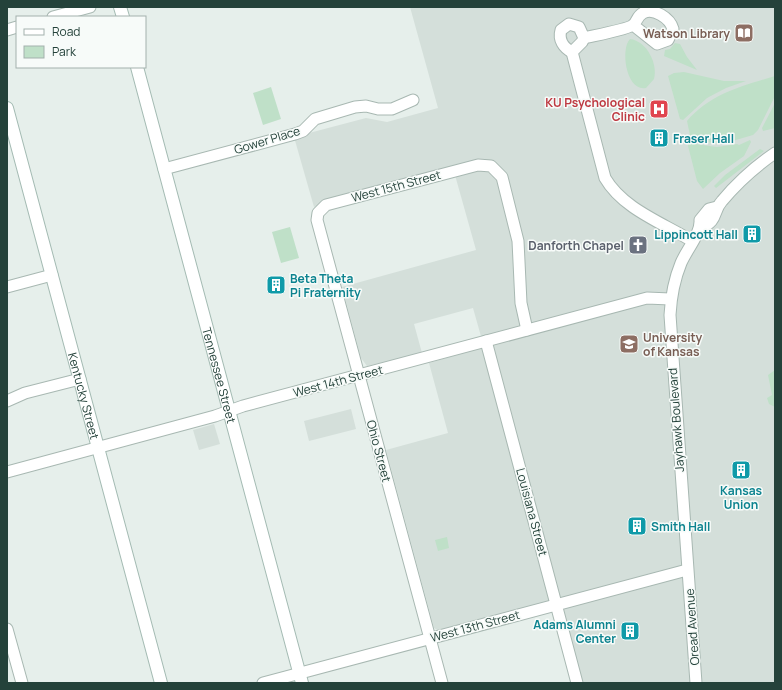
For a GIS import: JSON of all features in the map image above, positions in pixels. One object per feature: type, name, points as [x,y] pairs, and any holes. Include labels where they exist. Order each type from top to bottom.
[{"type":"main road","name":"Tennessee Street","points":[[136,68],[301,678]]},
{"type":"main road","name":"Kentucky Street","points":[[7,108],[161,683]]},
{"type":"street","points":[[58,16],[90,7]]},
{"type":"street","points":[[584,38],[582,30],[576,25],[569,24],[563,27],[560,38],[564,46],[572,52],[605,178],[611,188],[640,211],[692,241]]},
{"type":"street","points":[[572,52],[584,38],[633,25]]},
{"type":"street","name":"Gower Place","points":[[164,169],[295,134],[303,131],[315,119],[355,107],[366,106],[378,109],[392,109],[413,100]]},
{"type":"street","name":"Jayhawk Boulevard","points":[[687,570],[670,329],[670,299],[681,263],[700,228],[708,225],[716,215],[717,207],[749,174],[775,153]]},
{"type":"street","name":"West 15th Street","points":[[317,220],[318,213],[326,205],[485,164],[495,168],[502,178],[518,241],[521,303],[527,330]]},
{"type":"street","name":"Ohio Street","points":[[317,220],[442,683]]},
{"type":"street","points":[[7,287],[52,275]]},
{"type":"street","name":"West 14th Street","points":[[7,472],[99,448],[359,375],[647,298],[670,299]]},
{"type":"street","name":"Louisiana Street","points":[[486,341],[577,683]]},
{"type":"street","points":[[7,401],[25,393],[80,379]]},
{"type":"street","name":"West 13th Street","points":[[263,683],[301,678],[430,638],[687,570]]},
{"type":"street","name":"Oread Avenue","points":[[687,570],[696,683]]},
{"type":"street","points":[[7,629],[22,683]]},
{"type":"shaded area","name":"University of Kansas","points":[[410,7],[775,7],[775,683],[583,683],[560,598],[439,631],[434,628],[386,450],[448,433],[429,363],[484,347],[473,308],[414,324],[422,353],[367,366],[361,358],[342,287],[476,250],[453,168],[332,200],[314,207],[294,137],[366,118],[387,122],[438,108]]},
{"type":"shaded area","points":[[351,409],[356,429],[309,441],[304,421]]},
{"type":"shaded area","points":[[214,424],[220,444],[199,450],[193,430]]},
{"type":"green space","points":[[630,39],[641,44],[653,60],[655,73],[654,79],[646,88],[639,87],[634,83],[627,69],[625,51]]},
{"type":"green space","points":[[675,43],[680,44],[687,57],[697,70],[664,56],[665,50],[670,49]]},
{"type":"green space","points":[[684,72],[724,81],[746,81],[726,88],[707,98],[683,120],[680,119],[668,76],[674,73]]},
{"type":"green space","points":[[775,76],[775,96],[758,130],[753,135],[722,144],[691,140],[687,121],[706,104],[727,92]]},
{"type":"green space","points":[[271,87],[281,119],[263,125],[253,93]]},
{"type":"green space","points":[[775,103],[775,128],[763,131],[762,128]]},
{"type":"green space","points":[[750,140],[751,142],[744,156],[720,173],[703,189],[697,181],[688,143],[717,147],[739,145]]},
{"type":"green space","points":[[760,149],[764,151],[716,188],[714,186],[725,175]]},
{"type":"green space","points":[[290,227],[299,258],[281,263],[272,232]]},
{"type":"green space","points":[[775,370],[775,407],[769,404],[767,398],[772,395],[768,375]]},
{"type":"green space","points":[[447,537],[449,548],[438,551],[435,540]]},
{"type":"place","name":"Watson Library","points":[[744,33]]},
{"type":"place","name":"KU Psychological Clinic","points":[[659,109]]},
{"type":"place","name":"Fraser Hall","points":[[659,138]]},
{"type":"place","name":"Lippincott Hall","points":[[752,234]]},
{"type":"place","name":"Danforth Chapel","points":[[638,245]]},
{"type":"place","name":"Beta Theta Pi Fraternity","points":[[276,285]]},
{"type":"place","name":"University of Kansas","points":[[629,344]]},
{"type":"place","name":"Kansas Union","points":[[741,470]]},
{"type":"place","name":"Smith Hall","points":[[637,526]]},
{"type":"place","name":"Adams Alumni Center","points":[[630,631]]}]
